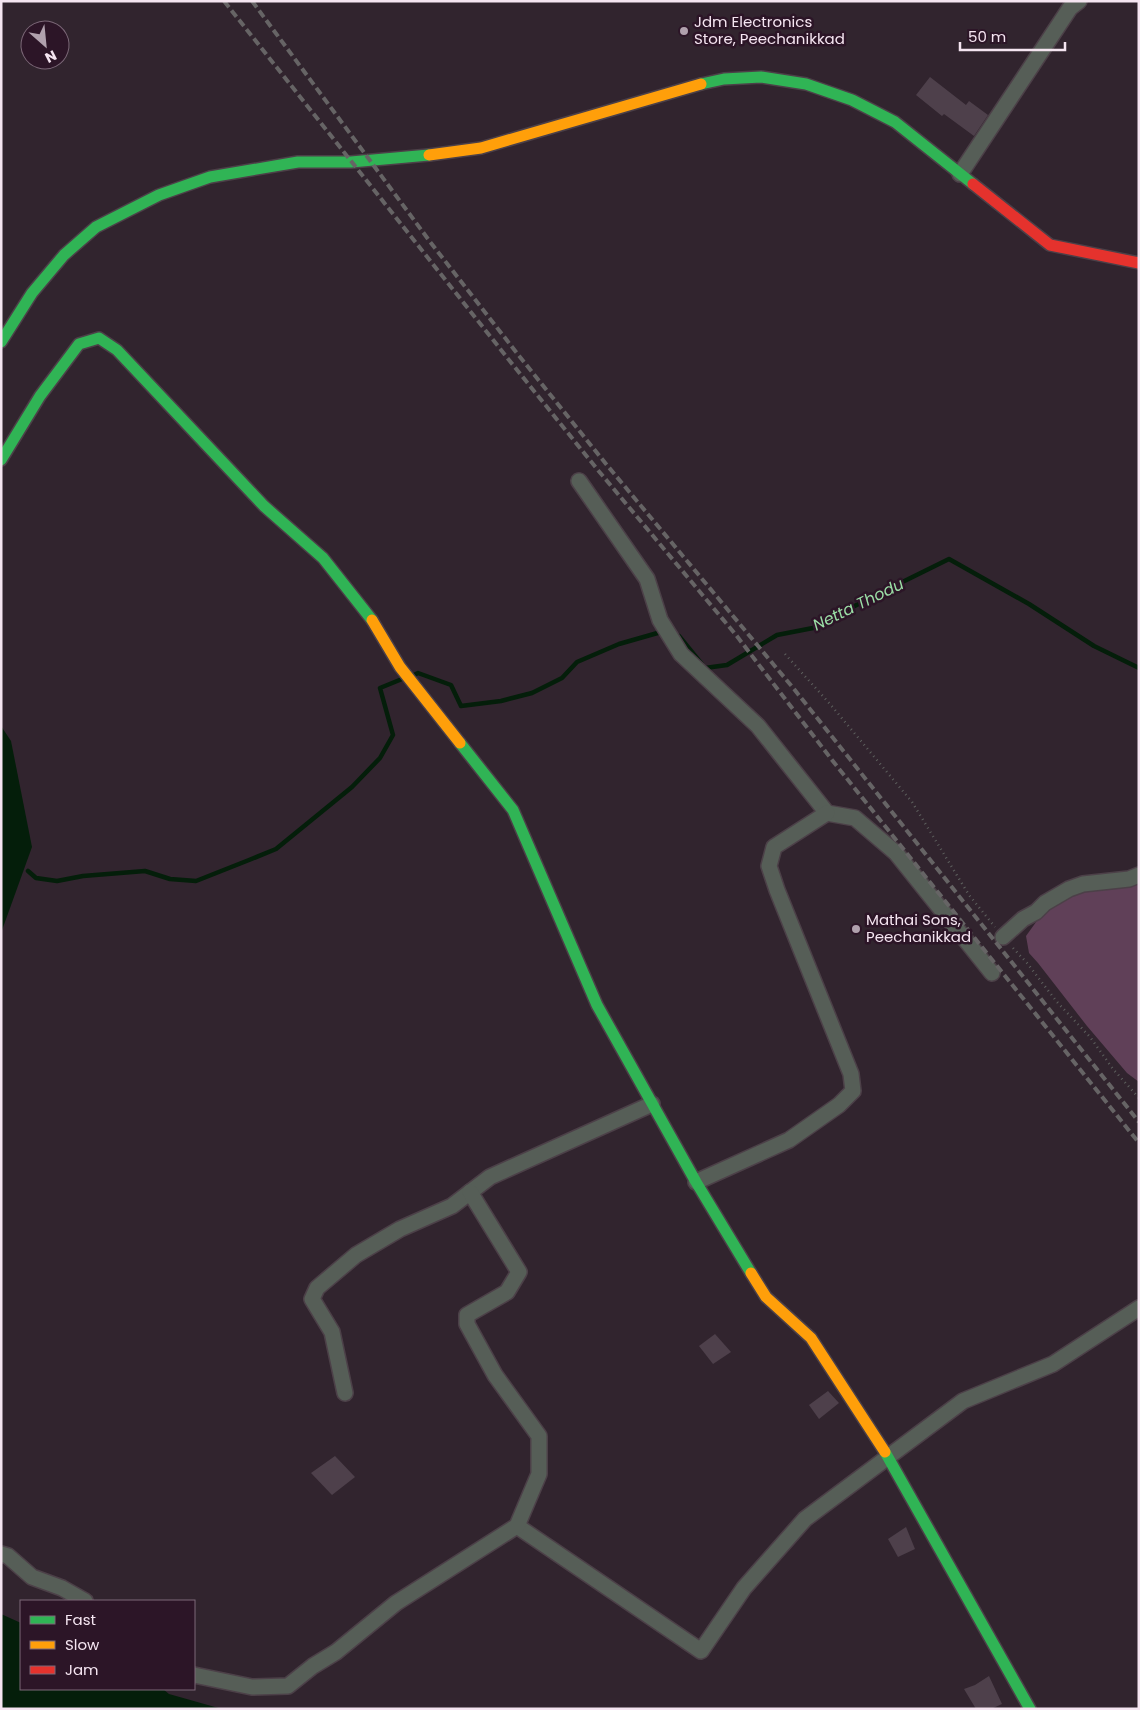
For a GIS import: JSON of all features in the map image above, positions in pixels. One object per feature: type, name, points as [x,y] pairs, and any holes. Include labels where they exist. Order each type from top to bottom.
[{"type":"street","points":[[960,174],[1070,8],[1079,1]]},
{"type":"street","points":[[1,342],[32,292],[64,255],[96,227],[167,192],[210,176],[298,162],[351,162],[407,158],[482,148],[689,86],[716,81],[761,77],[806,84],[852,100],[896,122],[1050,245],[1139,264]]},
{"type":"street","points":[[1,460],[40,396],[79,344],[99,338],[117,350],[264,506],[323,558],[373,621],[414,685],[513,810],[596,1005],[696,1182],[766,1297],[811,1338],[888,1456],[1030,1709]]},
{"type":"street","points":[[579,481],[647,579],[660,620],[681,654],[758,726],[827,813],[855,818],[896,853],[992,973]]},
{"type":"street","points":[[696,1182],[789,1140],[839,1105],[853,1091],[851,1074],[776,890],[770,866],[774,848],[827,813]]},
{"type":"street","points":[[1003,937],[1045,903],[1069,889],[1083,884],[1139,875]]},
{"type":"street","points":[[345,1393],[332,1332],[312,1299],[317,1288],[356,1255],[400,1229],[452,1206],[490,1177],[652,1104]]},
{"type":"street","points":[[195,1675],[252,1687],[288,1686],[313,1666],[336,1652],[396,1603],[517,1526],[539,1474],[539,1436],[495,1374],[467,1324],[467,1315],[507,1292],[520,1272],[470,1192]]},
{"type":"street","points":[[517,1526],[701,1651],[744,1588],[805,1519],[963,1401],[1053,1364],[1139,1308]]},
{"type":"street","points":[[1,1554],[8,1556],[32,1577],[62,1588],[83,1600]]},
{"type":"path","points":[[785,654],[912,802],[969,895],[1027,963],[1056,1002],[1090,1037],[1113,1069],[1139,1098]]},
{"type":"shaded area","points":[[1,726],[11,741],[32,847],[1,933]]},
{"type":"shaded area","points":[[1139,881],[1139,1082],[1127,1073],[1029,953],[1026,936],[1049,904],[1074,893]]},
{"type":"shaded area","points":[[1,1614],[20,1623],[20,1690],[164,1690],[169,1694],[222,1709],[1,1709]]},
{"type":"building","points":[[930,77],[966,105],[969,101],[988,115],[974,136],[944,114],[942,116],[916,95]]},
{"type":"building","points":[[715,1334],[731,1352],[713,1364],[699,1346]]},
{"type":"building","points":[[828,1391],[839,1403],[819,1419],[809,1405]]},
{"type":"building","points":[[335,1456],[355,1477],[332,1495],[311,1473]]},
{"type":"building","points":[[906,1527],[915,1549],[898,1557],[888,1539]]},
{"type":"building","points":[[989,1676],[1002,1704],[991,1709],[976,1709],[964,1689],[975,1685]]},
{"type":"waterway","name":"Netta Thodu","points":[[674,635],[679,636],[705,668],[727,665],[777,635],[813,628],[949,559],[1029,604],[1094,646],[1139,668]]},
{"type":"waterway","name":"Netta Thodu","points":[[414,675],[418,673],[451,685],[461,706],[501,701],[532,693],[562,678],[577,662],[619,644],[661,632],[664,633]]},
{"type":"waterway","points":[[28,871],[36,878],[57,881],[83,876],[145,871],[170,879],[196,881],[276,849],[352,787],[380,758],[393,735],[380,688],[402,679]]},
{"type":"railway","points":[[224,1],[597,469],[736,635],[832,760],[1139,1143]]},
{"type":"railway","points":[[252,1],[431,243],[516,352],[606,464],[794,689],[1139,1122]]},
{"type":"traffic: fast","points":[[701,84],[724,79],[761,77],[806,84],[852,100],[895,122],[973,184]]},
{"type":"traffic: fast","points":[[1,342],[32,293],[64,255],[96,227],[159,195],[210,177],[298,162],[351,162],[429,155]]},
{"type":"traffic: fast","points":[[1,460],[40,396],[79,344],[99,338],[117,350],[264,506],[323,558],[372,620]]},
{"type":"traffic: fast","points":[[460,743],[513,810],[597,1005],[696,1182],[751,1273]]},
{"type":"traffic: fast","points":[[885,1452],[1030,1709]]},
{"type":"traffic: slow","points":[[429,155],[481,148],[701,84]]},
{"type":"traffic: slow","points":[[372,620],[400,667],[460,743]]},
{"type":"traffic: slow","points":[[751,1273],[766,1297],[811,1338],[885,1452]]},
{"type":"traffic: jam","points":[[973,184],[1050,245],[1139,263]]},
{"type":"place","name":"Jdm Electronics Store, Peechanikkad","points":[[684,31]]},
{"type":"place","name":"Mathai Sons, Peechanikkad","points":[[856,929]]}]
